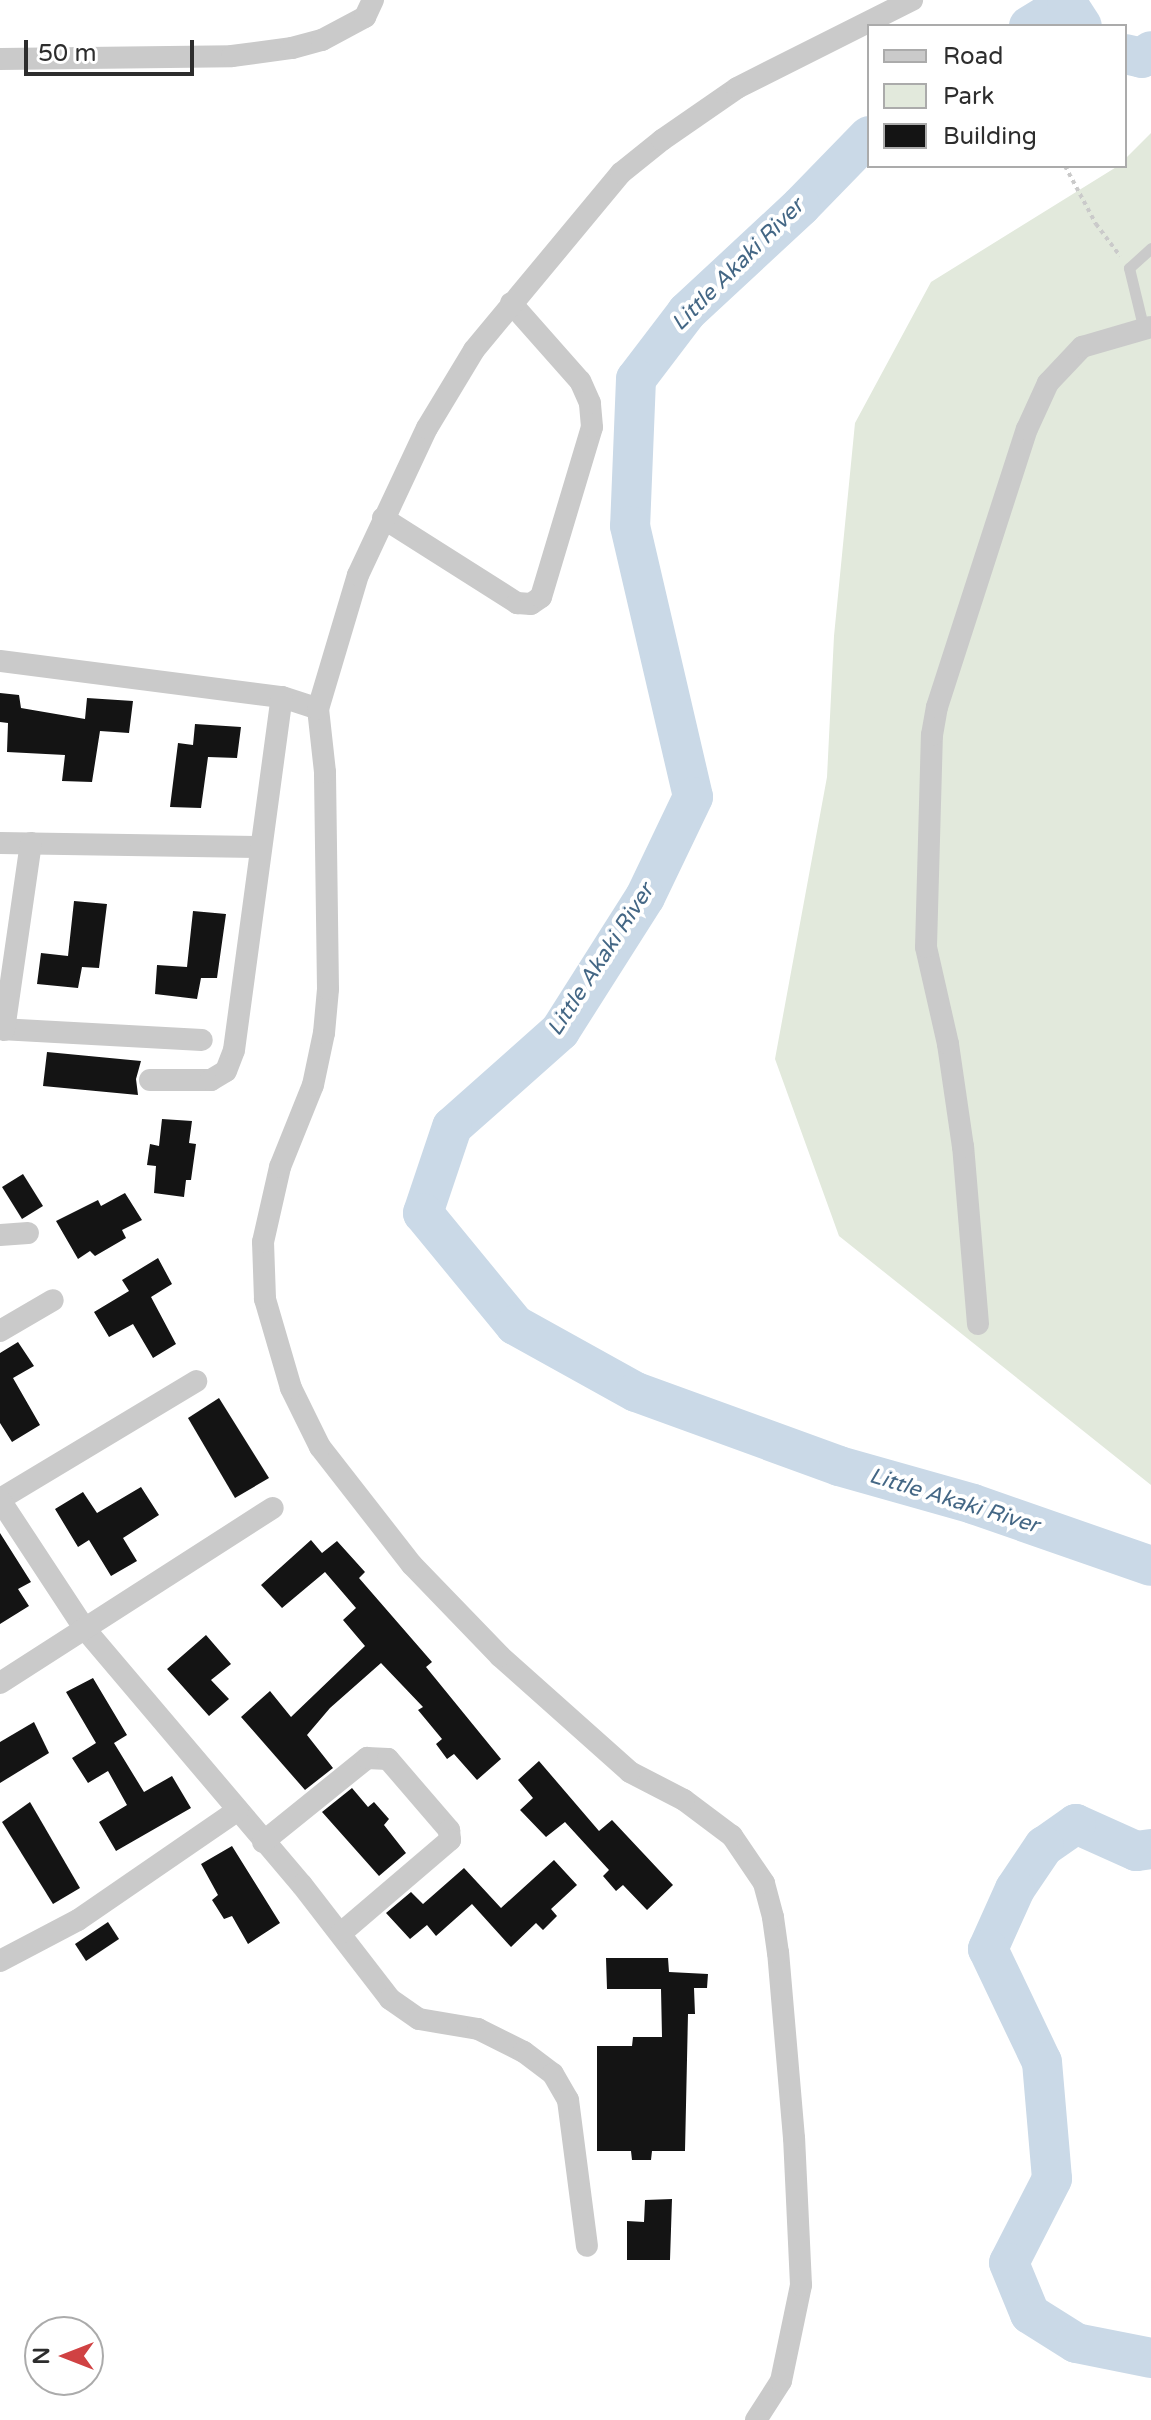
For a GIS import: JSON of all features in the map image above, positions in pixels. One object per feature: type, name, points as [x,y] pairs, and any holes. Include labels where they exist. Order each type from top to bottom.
[{"type":"street","points":[[0,59],[232,56],[292,48],[322,40],[365,17],[373,0]]},
{"type":"street","points":[[756,2420],[781,2381],[801,2285],[795,2154],[778,1953],[764,1883],[732,1836],[684,1800],[630,1772],[500,1656],[412,1565],[320,1447],[291,1388],[265,1299],[263,1242],[280,1167],[313,1085],[324,1033],[328,989],[325,772],[318,709],[358,575],[427,428],[474,350],[621,173],[737,88],[912,0]]},
{"type":"street","points":[[383,518],[517,603],[531,604],[541,597],[592,427],[591,415],[580,381],[511,303]]},
{"type":"street","points":[[978,1324],[963,1147],[948,1044],[926,947],[932,735],[937,707],[968,607],[1027,429],[1048,383],[1082,347],[1147,328]]},
{"type":"street","points":[[0,661],[282,697],[318,709]]},
{"type":"street","points":[[150,1080],[211,1080],[226,1071],[234,1050],[282,697]]},
{"type":"street","points":[[0,843],[261,847]]},
{"type":"street","points":[[31,843],[2,1030],[202,1040]]},
{"type":"street","points":[[0,1235],[28,1233]]},
{"type":"street","points":[[0,1331],[53,1300]]},
{"type":"street","points":[[196,1381],[0,1500],[84,1628],[341,1933],[390,1999],[419,2019],[478,2029],[524,2052],[553,2074],[568,2100],[587,2246]]},
{"type":"street","points":[[0,1683],[273,1508]]},
{"type":"street","points":[[263,1842],[367,1758],[388,1759],[449,1830],[450,1840],[341,1933]]},
{"type":"street","points":[[0,1961],[78,1920],[238,1810]]},
{"type":"lane","points":[[1147,328],[1129,268],[1151,248]]},
{"type":"path","points":[[1066,168],[1096,224],[1129,268]]},
{"type":"green space","points":[[1151,133],[1151,1485],[839,1236],[775,1059],[827,777],[834,636],[855,423],[931,282],[1115,168],[1127,168],[1127,157]]},
{"type":"building","points":[[0,693],[19,695],[21,708],[85,719],[87,698],[133,701],[129,733],[100,731],[92,782],[62,781],[65,755],[7,752],[8,723],[0,722]]},
{"type":"building","points":[[195,724],[241,727],[237,758],[208,757],[201,808],[170,807],[178,743],[193,745]]},
{"type":"building","points":[[74,901],[107,904],[99,968],[82,967],[78,988],[37,984],[41,953],[68,956]]},
{"type":"building","points":[[193,911],[226,914],[217,978],[201,978],[197,999],[155,994],[157,965],[187,967]]},
{"type":"building","points":[[47,1052],[141,1061],[136,1079],[138,1095],[43,1086]]},
{"type":"building","points":[[162,1119],[192,1121],[189,1143],[196,1144],[191,1180],[186,1180],[184,1197],[154,1193],[156,1166],[147,1165],[150,1144],[159,1146]]},
{"type":"building","points":[[23,1174],[43,1206],[22,1219],[2,1187]]},
{"type":"building","points":[[125,1193],[142,1220],[122,1230],[126,1238],[95,1256],[90,1251],[78,1259],[56,1221],[98,1200],[101,1206]]},
{"type":"building","points":[[158,1258],[172,1284],[151,1297],[176,1344],[153,1358],[133,1324],[109,1337],[94,1312],[129,1291],[122,1280]]},
{"type":"building","points":[[18,1342],[34,1366],[13,1378],[40,1425],[12,1442],[0,1423],[0,1353]]},
{"type":"building","points":[[219,1398],[269,1478],[235,1498],[188,1418]]},
{"type":"building","points":[[141,1487],[159,1515],[123,1538],[137,1561],[111,1576],[89,1540],[78,1547],[55,1509],[83,1492],[97,1513]]},
{"type":"building","points":[[0,1533],[31,1582],[18,1589],[29,1606],[0,1624]]},
{"type":"building","points":[[311,1540],[322,1553],[337,1541],[365,1572],[359,1578],[432,1662],[426,1667],[501,1759],[477,1780],[454,1754],[447,1759],[436,1744],[442,1739],[418,1710],[423,1707],[381,1663],[330,1708],[307,1735],[333,1768],[305,1790],[241,1717],[270,1691],[291,1717],[365,1646],[343,1620],[356,1608],[325,1572],[282,1608],[261,1585]]},
{"type":"building","points":[[206,1635],[231,1664],[211,1680],[229,1699],[209,1716],[167,1669]]},
{"type":"building","points":[[93,1678],[127,1735],[114,1743],[144,1792],[172,1776],[191,1808],[116,1851],[99,1822],[127,1805],[108,1771],[88,1783],[72,1758],[96,1743],[66,1692]]},
{"type":"building","points":[[34,1722],[49,1753],[0,1783],[0,1742]]},
{"type":"building","points":[[539,1761],[599,1831],[612,1820],[673,1885],[647,1910],[623,1885],[616,1891],[603,1876],[609,1870],[565,1822],[546,1837],[520,1810],[533,1798],[518,1780]]},
{"type":"building","points":[[352,1788],[368,1807],[374,1802],[389,1819],[384,1825],[406,1853],[379,1876],[322,1812]]},
{"type":"building","points":[[30,1802],[80,1888],[53,1904],[2,1822]]},
{"type":"building","points":[[232,1846],[280,1923],[248,1944],[232,1916],[224,1919],[212,1900],[218,1895],[201,1864]]},
{"type":"building","points":[[554,1860],[577,1885],[551,1909],[557,1916],[543,1930],[536,1923],[511,1947],[472,1904],[436,1936],[427,1925],[410,1939],[386,1913],[411,1892],[423,1904],[464,1868],[501,1908]]},
{"type":"building","points":[[108,1922],[119,1939],[86,1961],[75,1944]]},
{"type":"building","points":[[606,1958],[668,1958],[669,1972],[708,1974],[707,1988],[694,1988],[695,2014],[688,2014],[685,2151],[652,2151],[651,2160],[632,2160],[631,2151],[597,2151],[597,2046],[632,2046],[633,2037],[662,2037],[661,1989],[607,1989]]},
{"type":"building","points":[[672,2199],[670,2260],[627,2260],[627,2221],[644,2222],[645,2200]]},
{"type":"waterway","name":"Little Akaki River","points":[[1032,24],[1067,3],[1081,24]]},
{"type":"waterway","name":"Little Akaki River","points":[[1127,54],[1142,58],[1151,51]]},
{"type":"waterway","name":"Little Akaki River","points":[[867,138],[801,206],[687,312],[636,379],[630,526],[693,797],[645,897],[560,1031],[452,1127],[423,1213],[515,1325],[636,1392],[839,1466],[973,1504],[1151,1566]]},
{"type":"waterway","name":"Little Akaki River","points":[[1151,1849],[1136,1851],[1076,1824],[1044,1846],[1015,1889],[988,1949],[1042,2062],[1052,2179],[1009,2263],[1030,2314],[1076,2343],[1151,2358]]}]
